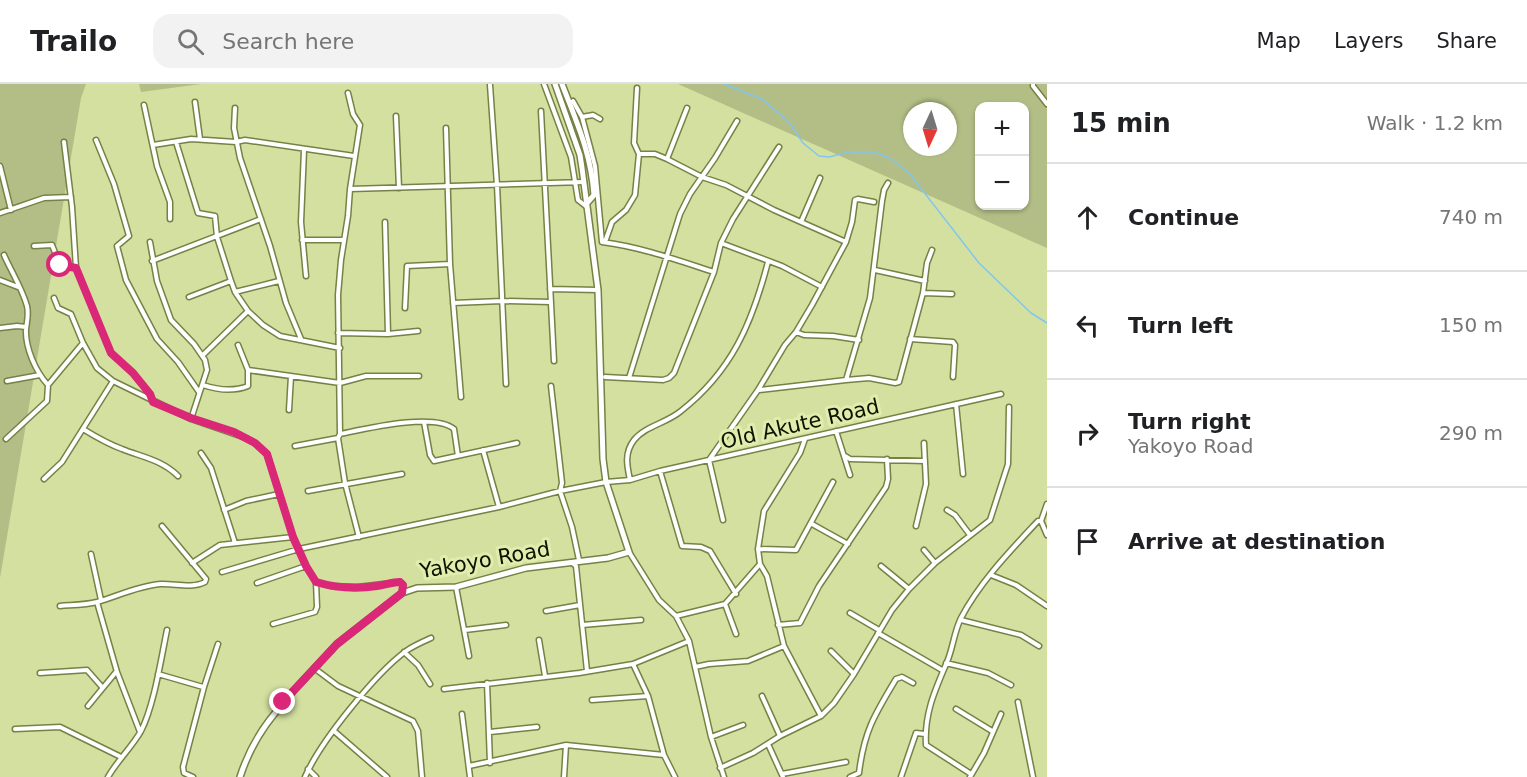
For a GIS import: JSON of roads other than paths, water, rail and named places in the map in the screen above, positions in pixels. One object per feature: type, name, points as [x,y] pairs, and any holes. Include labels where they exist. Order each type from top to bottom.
[{"type":"main road","points":[[555,84],[580,155],[598,290],[603,459],[606,482],[629,552]]},
{"type":"main road","points":[[562,84],[584,139],[592,171],[594,195],[587,205]]},
{"type":"main road","name":"Yakoyo Road","points":[[240,777],[249,752],[260,733],[313,667],[337,644],[402,593],[417,588],[456,586],[526,568],[608,558],[629,552]]},
{"type":"street","points":[[544,84],[571,157],[578,200],[587,205]]},
{"type":"street","points":[[1033,84],[1047,104]]},
{"type":"street","points":[[490,85],[506,384]]},
{"type":"street","points":[[605,242],[612,222],[626,210],[635,195],[639,154],[634,143],[638,88]]},
{"type":"street","points":[[348,93],[353,114],[360,125],[354,156],[338,295],[339,436],[345,483],[359,537]]},
{"type":"street","points":[[573,101],[582,117],[595,166],[602,241],[629,245],[714,272]]},
{"type":"street","points":[[195,102],[200,139]]},
{"type":"street","points":[[144,105],[157,166],[170,202],[170,219]]},
{"type":"street","points":[[235,108],[236,142],[248,187],[261,219],[286,303],[302,340]]},
{"type":"street","points":[[667,159],[687,108]]},
{"type":"street","points":[[541,111],[554,361]]},
{"type":"street","points":[[582,117],[593,115],[600,119]]},
{"type":"street","points":[[396,116],[399,188]]},
{"type":"street","points":[[629,378],[680,214],[690,194],[737,121]]},
{"type":"street","points":[[446,128],[450,264],[461,397]]},
{"type":"street","points":[[153,145],[200,139],[236,142],[245,140],[354,156]]},
{"type":"street","points":[[96,140],[114,184],[129,236],[118,243],[117,249],[126,280],[157,339],[178,362],[199,392]]},
{"type":"street","points":[[64,142],[76,268],[111,353],[133,373],[150,394],[153,402]]},
{"type":"street","points":[[176,142],[198,213],[215,216],[217,237],[231,281],[235,292],[248,311],[280,336],[340,348]]},
{"type":"street","points":[[605,377],[663,380],[674,373],[714,272],[721,243],[747,196],[779,147]]},
{"type":"street","points":[[304,150],[301,191],[302,240],[306,276]]},
{"type":"street","points":[[639,154],[655,154],[667,159],[846,242]]},
{"type":"street","points":[[0,166],[11,210]]},
{"type":"street","points":[[801,222],[820,178]]},
{"type":"street","points":[[350,189],[584,182]]},
{"type":"street","points":[[846,380],[870,298],[882,201],[888,183]]},
{"type":"street","points":[[0,213],[38,199],[71,197]]},
{"type":"street","points":[[723,520],[709,460],[796,332],[822,287],[846,242],[855,200],[874,201]]},
{"type":"street","points":[[152,261],[261,219]]},
{"type":"street","points":[[385,222],[388,334]]},
{"type":"street","points":[[302,240],[344,240]]},
{"type":"street","points":[[150,242],[152,261],[171,320],[203,355],[207,370],[191,418]]},
{"type":"street","points":[[721,243],[782,266],[822,287]]},
{"type":"street","points":[[34,246],[51,244],[60,265],[76,268]]},
{"type":"street","points":[[758,390],[869,378],[899,382],[932,250]]},
{"type":"street","points":[[4,255],[26,305],[29,319],[26,327],[31,354],[40,375],[48,385]]},
{"type":"street","points":[[630,480],[627,453],[634,441],[647,430],[679,413],[720,373],[745,332],[768,262]]},
{"type":"street","points":[[405,308],[407,266],[450,264]]},
{"type":"street","points":[[875,270],[925,281]]},
{"type":"street","points":[[0,280],[18,287]]},
{"type":"street","points":[[189,297],[231,281]]},
{"type":"street","points":[[235,292],[279,281]]},
{"type":"street","points":[[550,289],[598,290]]},
{"type":"street","points":[[923,293],[952,294]]},
{"type":"street","points":[[54,298],[58,308],[71,314],[82,343],[97,368],[113,381],[153,402],[191,418],[234,432],[255,443],[267,454],[293,537],[316,582],[317,608],[315,612],[273,624]]},
{"type":"street","points":[[453,303],[551,302]]},
{"type":"street","points":[[203,355],[248,311]]},
{"type":"street","points":[[0,327],[26,327]]},
{"type":"street","points":[[338,333],[388,334],[418,331]]},
{"type":"street","points":[[796,332],[804,335],[859,340]]},
{"type":"street","points":[[910,339],[954,342],[956,345],[953,377]]},
{"type":"street","points":[[6,440],[47,401],[48,385],[82,343]]},
{"type":"street","points":[[203,385],[216,389],[239,390],[248,386],[248,370],[238,345]]},
{"type":"street","points":[[248,370],[340,383],[366,376],[419,376]]},
{"type":"street","points":[[7,381],[40,375]]},
{"type":"street","points":[[289,410],[291,376]]},
{"type":"street","points":[[44,479],[62,462],[113,381]]},
{"type":"street","points":[[550,386],[562,483],[560,491],[572,527],[579,560]]},
{"type":"street","name":"Old Akute Road","points":[[222,572],[299,549],[500,507],[560,491],[630,480],[660,471],[1001,394]]},
{"type":"street","points":[[957,404],[963,474]]},
{"type":"street","points":[[720,768],[821,716],[854,674],[878,631],[909,589],[935,563],[992,516],[1008,464],[1009,407]]},
{"type":"street","points":[[424,422],[433,460],[518,443]]},
{"type":"street","points":[[295,446],[380,426],[424,422],[445,424],[454,429],[458,456]]},
{"type":"street","points":[[83,429],[106,443],[160,463],[178,476]]},
{"type":"street","points":[[836,431],[850,475]]},
{"type":"street","points":[[805,439],[800,453],[764,511],[758,549],[760,564],[767,576],[784,646],[821,716]]},
{"type":"street","points":[[916,526],[926,484],[924,443]]},
{"type":"street","points":[[483,450],[500,507]]},
{"type":"street","points":[[201,453],[211,468],[235,543]]},
{"type":"street","points":[[845,456],[850,459],[925,461]]},
{"type":"street","points":[[778,625],[800,623],[819,586],[886,487],[887,459]]},
{"type":"street","points":[[660,471],[682,546],[701,547],[710,551],[736,594]]},
{"type":"street","points":[[308,491],[402,474]]},
{"type":"street","points":[[758,549],[796,550],[834,482]]},
{"type":"street","points":[[224,510],[246,501],[279,494]]},
{"type":"street","points":[[1047,504],[1041,521],[1047,535]]},
{"type":"street","points":[[947,510],[955,515],[970,535]]},
{"type":"street","points":[[1001,714],[984,753],[970,776],[926,745],[925,734],[929,706],[960,620],[991,575],[1038,521],[1041,521]]},
{"type":"street","points":[[812,524],[848,544]]},
{"type":"street","points":[[60,606],[99,601],[160,584],[186,586],[202,584],[206,579],[162,526]]},
{"type":"street","points":[[192,563],[220,545],[293,537]]},
{"type":"street","points":[[924,550],[935,563]]},
{"type":"street","points":[[629,552],[659,600],[676,616],[689,641],[711,736],[724,777]]},
{"type":"street","points":[[91,554],[99,601],[117,672],[140,733]]},
{"type":"street","points":[[570,562],[576,566],[586,671]]},
{"type":"street","points":[[676,616],[725,603],[736,594],[749,574],[760,564]]},
{"type":"street","points":[[257,582],[306,566]]},
{"type":"street","points":[[881,566],[909,589]]},
{"type":"street","points":[[991,575],[1016,585],[1047,606]]},
{"type":"street","points":[[316,582],[330,586],[358,587],[400,582],[403,585],[402,593]]},
{"type":"street","points":[[456,586],[469,656]]},
{"type":"street","points":[[725,603],[736,634]]},
{"type":"street","points":[[546,611],[580,605]]},
{"type":"street","points":[[850,613],[942,670]]},
{"type":"street","points":[[582,625],[641,620]]},
{"type":"street","points":[[960,620],[1021,635],[1039,646]]},
{"type":"street","points":[[465,630],[506,625]]},
{"type":"street","points":[[110,776],[145,722],[167,630]]},
{"type":"street","points":[[305,777],[334,730],[360,698],[405,652],[431,638]]},
{"type":"street","points":[[539,640],[545,676]]},
{"type":"street","points":[[444,689],[633,664],[689,641]]},
{"type":"street","points":[[193,777],[184,773],[183,767],[218,644]]},
{"type":"street","points":[[695,667],[748,661],[784,646]]},
{"type":"street","points":[[831,651],[854,674]]},
{"type":"street","points":[[405,652],[418,665],[430,684]]},
{"type":"street","points":[[946,663],[988,674],[1011,685]]},
{"type":"street","points":[[633,664],[648,696],[664,755],[675,777]]},
{"type":"street","points":[[313,667],[338,686],[360,698],[413,721],[416,725],[422,777]]},
{"type":"street","points":[[40,673],[87,670],[102,687]]},
{"type":"street","points":[[88,706],[117,672]]},
{"type":"street","points":[[158,674],[204,687]]},
{"type":"street","points":[[850,777],[859,773],[861,757],[872,719],[896,679],[902,677],[913,683]]},
{"type":"street","points":[[487,683],[490,763]]},
{"type":"street","points":[[592,700],[648,696]]},
{"type":"street","points":[[762,696],[780,736]]},
{"type":"street","points":[[1018,702],[1033,777]]},
{"type":"street","points":[[956,709],[992,731]]},
{"type":"street","points":[[462,714],[470,777]]},
{"type":"street","points":[[711,736],[743,725]]},
{"type":"street","points":[[15,729],[60,727],[121,757]]},
{"type":"street","points":[[490,732],[537,727]]},
{"type":"street","points":[[334,730],[387,777]]},
{"type":"street","points":[[901,777],[916,733],[925,734]]},
{"type":"street","points":[[768,744],[782,775],[846,762]]},
{"type":"street","points":[[469,766],[566,745],[664,755]]},
{"type":"street","points":[[564,777],[566,745]]},
{"type":"street","points":[[308,769],[316,777]]},
{"type":"waterway","points":[[724,84],[762,99],[789,122],[803,143],[819,156],[873,152],[890,158],[909,173],[979,263],[1031,313],[1047,323]]}]
